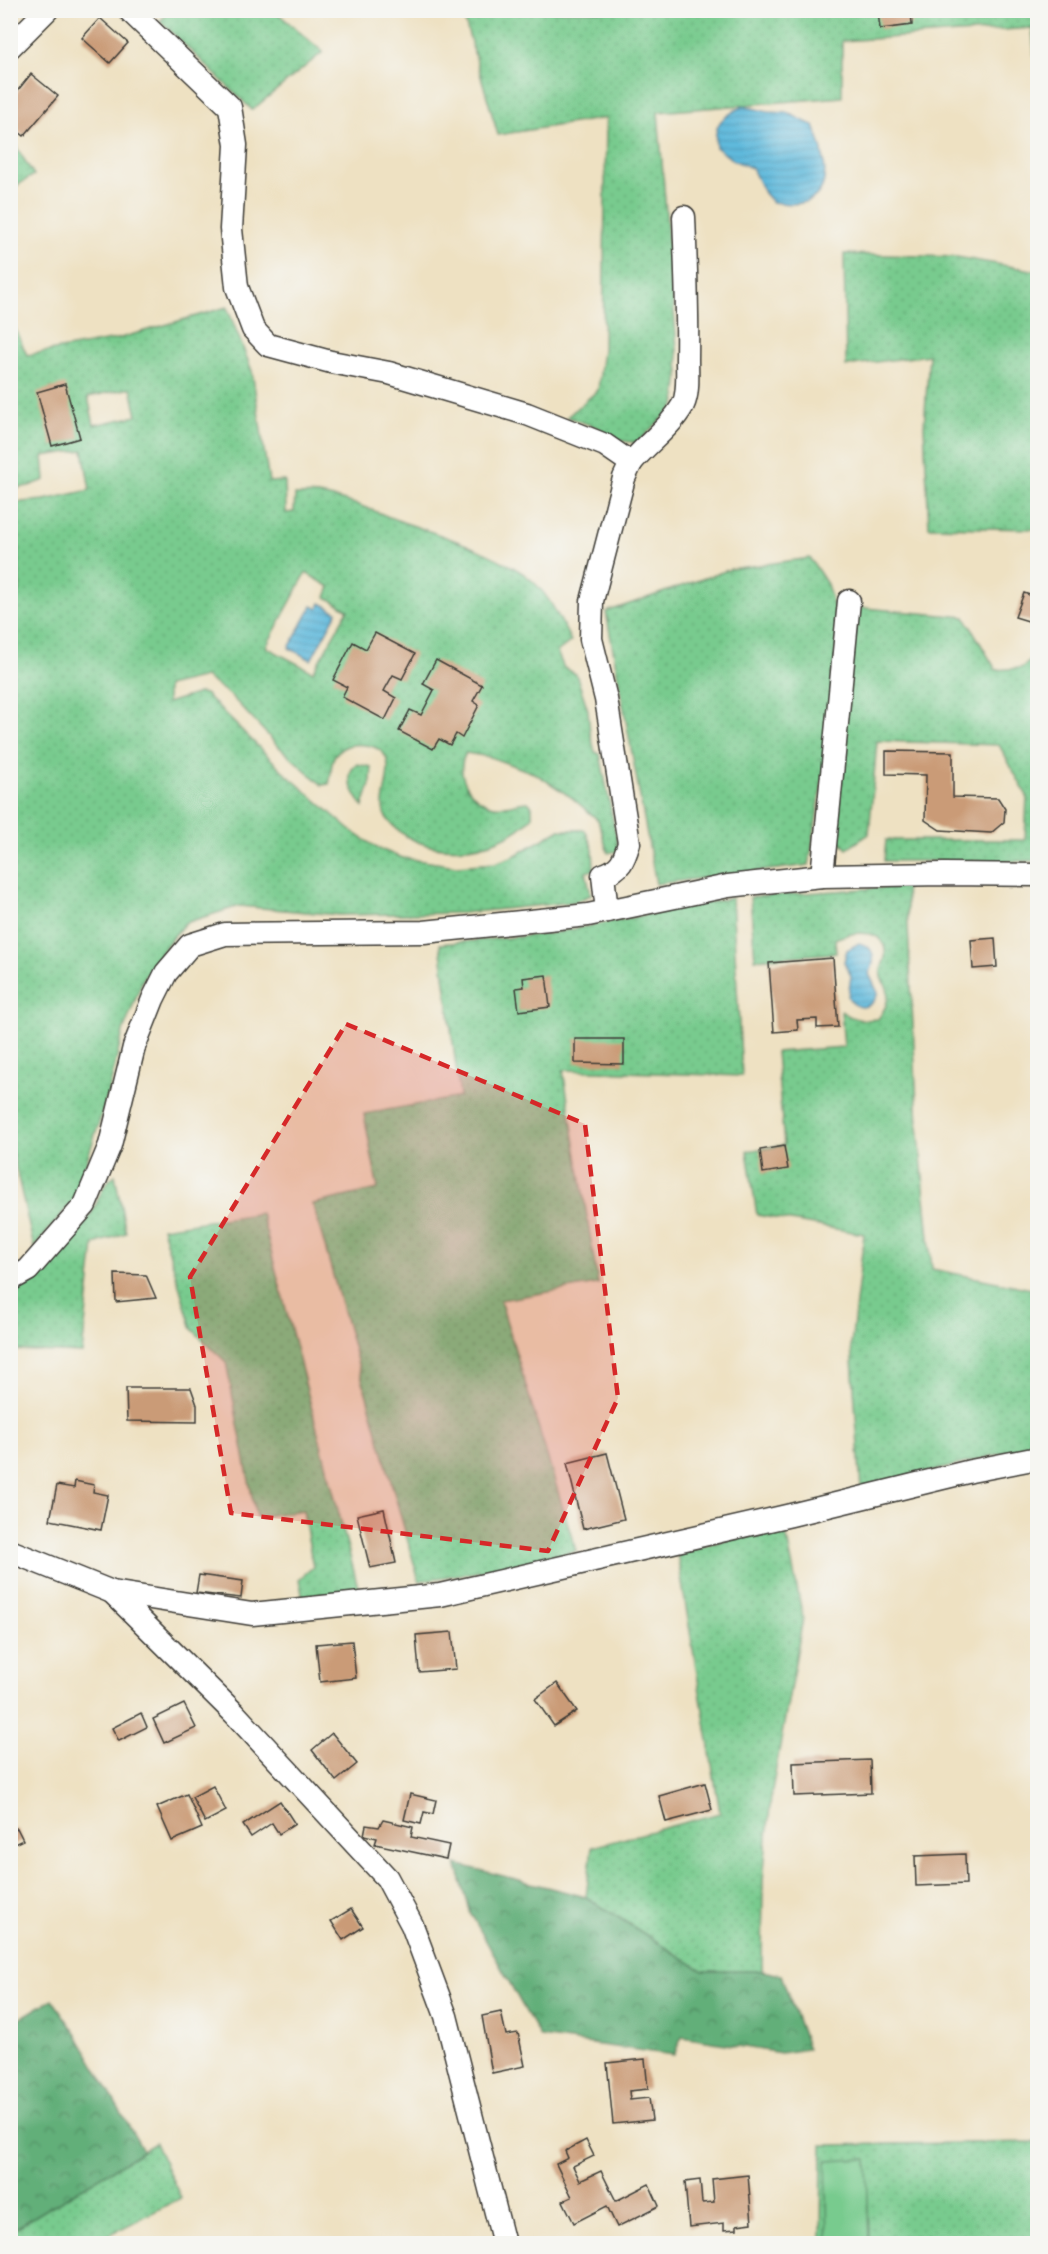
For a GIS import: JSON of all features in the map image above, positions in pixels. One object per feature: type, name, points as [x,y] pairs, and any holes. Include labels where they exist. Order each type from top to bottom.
[{"type":"street","points":[[10,47],[47,10]]},
{"type":"street","points":[[129,10],[230,107],[234,119],[236,145],[231,229],[237,287],[253,329],[268,345],[331,362],[389,374],[527,414],[605,445],[631,463]]},
{"type":"street","points":[[607,911],[603,875],[613,872],[623,862],[630,843],[606,699],[591,639],[592,601],[624,478],[631,463],[661,434],[684,403],[687,383],[688,293],[684,217]]},
{"type":"street","points":[[822,876],[849,601]]},
{"type":"street","points":[[10,1280],[28,1270],[85,1205],[110,1145],[134,1047],[153,999],[166,973],[190,945],[225,934],[424,932],[607,911],[728,886],[822,876],[1038,875]]},
{"type":"street","points":[[10,1551],[112,1592],[252,1614],[440,1595],[791,1515],[971,1471],[1038,1458]]},
{"type":"street","points":[[112,1592],[234,1713],[387,1878],[412,1925],[446,2016],[504,2244]]},
{"type":"highlighted area","points":[[346,1024],[585,1124],[618,1398],[548,1551],[231,1513],[190,1277]]},
{"type":"green space","points":[[171,10],[275,11],[323,52],[252,110],[160,21]]},
{"type":"green space","points":[[462,11],[1037,11],[1037,84],[1032,28],[842,41],[842,97],[658,112],[679,374],[675,406],[637,443],[616,440],[599,428],[567,417],[598,390],[603,349],[606,118],[498,135]]},
{"type":"green space","points":[[13,142],[34,175],[11,189],[11,143]]},
{"type":"green space","points":[[844,254],[957,257],[1037,271],[1037,529],[929,527],[924,427],[929,355],[846,366]]},
{"type":"green space","points":[[227,307],[252,371],[269,482],[285,481],[286,513],[294,512],[295,495],[318,495],[349,502],[478,550],[509,565],[532,580],[552,605],[571,641],[557,652],[564,668],[576,674],[588,710],[590,732],[595,752],[600,754],[619,851],[608,853],[598,820],[571,797],[536,774],[490,757],[466,753],[463,761],[463,778],[472,793],[487,804],[495,806],[528,802],[532,806],[532,817],[518,830],[500,840],[480,846],[437,847],[417,842],[400,832],[386,817],[383,809],[388,765],[385,756],[378,749],[359,744],[338,751],[333,759],[329,784],[322,785],[277,745],[230,695],[205,677],[167,686],[167,703],[199,693],[205,694],[287,775],[349,829],[377,848],[403,858],[456,866],[495,863],[514,856],[559,830],[585,830],[593,849],[594,870],[586,872],[591,895],[574,902],[463,913],[339,915],[239,906],[185,923],[143,979],[123,1032],[108,1094],[75,1198],[34,1248],[10,1142],[10,593],[20,592],[17,534],[11,534],[11,503],[44,500],[90,490],[83,450],[43,456],[45,480],[11,489],[10,317],[27,355],[117,339]],"holes":[[[131,388],[137,416],[94,425],[88,397]],[[306,573],[330,587],[326,597],[348,610],[313,672],[266,647]]]},
{"type":"green space","points":[[810,558],[827,584],[838,621],[830,732],[809,865],[656,884],[606,612],[731,569]]},
{"type":"green space","points":[[854,607],[965,617],[996,670],[1021,668],[1037,656],[1037,861],[884,861],[886,840],[1025,840],[1027,796],[999,745],[877,741],[869,834],[847,849],[834,835]]},
{"type":"green space","points":[[357,764],[371,767],[372,772],[363,807],[353,791],[350,779],[352,769]]},
{"type":"green space","points":[[906,886],[918,1125],[932,1269],[1037,1290],[1037,1447],[1019,1449],[861,1490],[851,1345],[864,1234],[757,1215],[747,1151],[784,1145],[776,1052],[844,1047],[841,1011],[863,1020],[878,1019],[881,1016],[888,996],[881,973],[885,957],[884,947],[881,940],[875,936],[860,933],[835,939],[836,953],[755,959],[750,897]]},
{"type":"green space","points":[[732,898],[742,1076],[563,1070],[598,1284],[500,1300],[576,1551],[490,1570],[419,1581],[313,1204],[378,1189],[364,1114],[460,1097],[440,944],[548,934]]},
{"type":"green space","points":[[115,1175],[126,1233],[94,1244],[82,1353],[11,1350],[11,1293],[44,1268],[65,1247],[91,1214],[103,1188]]},
{"type":"green space","points":[[261,1213],[359,1591],[303,1599],[299,1579],[313,1567],[303,1510],[256,1517],[226,1362],[192,1329],[162,1228]]},
{"type":"green space","points":[[767,1529],[786,1533],[803,1618],[771,1796],[763,1880],[762,1971],[703,1971],[586,1897],[592,1847],[720,1813],[677,1553]]},
{"type":"green space","points":[[456,1864],[586,1897],[703,1971],[762,1971],[781,1975],[808,2049],[781,2053],[682,2037],[674,2055],[540,2037],[471,1914]]},
{"type":"green space","points":[[52,1999],[77,2035],[143,2151],[11,2231],[11,2024]]},
{"type":"green space","points":[[1037,2142],[1037,2243],[821,2244],[822,2145]]},
{"type":"green space","points":[[155,2143],[181,2198],[97,2241],[98,2243],[11,2243],[11,2231]]},
{"type":"green space","points":[[867,2159],[869,2243],[828,2243],[826,2161]]},
{"type":"water","points":[[743,106],[769,112],[788,113],[814,126],[824,158],[825,170],[820,191],[813,198],[798,204],[772,202],[764,193],[752,168],[733,160],[716,147],[716,132],[721,121]]},
{"type":"water","points":[[321,603],[337,612],[311,660],[289,648],[312,606],[318,609]]},
{"type":"water","points":[[859,943],[869,948],[873,955],[873,964],[869,974],[878,993],[869,1005],[864,1007],[856,1005],[848,997],[851,976],[844,962],[847,950]]},
{"type":"building","points":[[911,10],[912,25],[880,29],[878,12]]},
{"type":"building","points":[[100,18],[128,43],[110,63],[82,38]]},
{"type":"building","points":[[31,74],[58,96],[24,136],[10,125],[10,100]]},
{"type":"building","points":[[65,384],[80,438],[52,446],[37,392]]},
{"type":"building","points":[[10,547],[13,547],[13,582],[10,582]]},
{"type":"building","points":[[1024,593],[1038,598],[1038,624],[1015,617]]},
{"type":"building","points":[[375,633],[415,654],[402,679],[393,675],[384,691],[396,698],[385,720],[342,697],[347,687],[333,680],[353,642],[366,649]]},
{"type":"building","points":[[436,660],[482,685],[473,701],[479,705],[462,738],[456,734],[450,745],[439,739],[433,749],[399,731],[410,710],[421,715],[434,690],[423,684]]},
{"type":"building","points":[[886,751],[953,752],[953,797],[998,798],[1005,809],[1004,822],[991,833],[940,830],[925,820],[926,775],[886,774]]},
{"type":"building","points":[[995,938],[997,967],[973,969],[971,940]]},
{"type":"building","points":[[833,958],[838,1027],[817,1028],[817,1019],[797,1020],[798,1030],[774,1032],[769,963]]},
{"type":"building","points":[[546,975],[550,1007],[519,1011],[516,988],[524,987],[523,978]]},
{"type":"building","points":[[575,1039],[624,1039],[624,1064],[575,1063]]},
{"type":"building","points":[[784,1146],[788,1169],[763,1173],[760,1150]]},
{"type":"building","points":[[115,1274],[146,1275],[156,1298],[116,1302]]},
{"type":"building","points":[[126,1388],[191,1388],[197,1405],[197,1422],[127,1421]]},
{"type":"building","points":[[607,1453],[624,1519],[583,1529],[567,1463]]},
{"type":"building","points":[[75,1481],[94,1485],[93,1492],[108,1495],[101,1530],[50,1520],[57,1485],[74,1488]]},
{"type":"building","points":[[384,1509],[396,1563],[370,1568],[357,1515]]},
{"type":"building","points":[[199,1575],[243,1581],[241,1598],[196,1593]]},
{"type":"building","points":[[452,1632],[456,1669],[419,1672],[416,1635]]},
{"type":"building","points":[[352,1641],[356,1678],[320,1682],[316,1644]]},
{"type":"building","points":[[557,1683],[577,1711],[554,1726],[535,1699]]},
{"type":"building","points":[[184,1704],[196,1728],[164,1743],[153,1719]]},
{"type":"building","points":[[141,1713],[147,1727],[119,1741],[112,1728]]},
{"type":"building","points":[[332,1733],[357,1764],[336,1781],[312,1750]]},
{"type":"building","points":[[870,1760],[871,1793],[794,1796],[793,1763]]},
{"type":"building","points":[[705,1783],[712,1810],[666,1822],[659,1796]]},
{"type":"building","points":[[213,1786],[226,1811],[205,1822],[192,1797]]},
{"type":"building","points":[[187,1794],[202,1828],[172,1841],[157,1807]]},
{"type":"building","points":[[410,1794],[436,1800],[433,1814],[424,1812],[421,1824],[404,1820]]},
{"type":"building","points":[[280,1801],[295,1824],[279,1834],[272,1823],[251,1837],[243,1825]]},
{"type":"building","points":[[383,1820],[413,1827],[411,1837],[449,1845],[446,1859],[375,1844],[377,1838],[364,1835],[366,1825],[379,1827]]},
{"type":"building","points":[[17,1828],[23,1840],[10,1846],[10,1831]]},
{"type":"building","points":[[965,1854],[966,1884],[916,1886],[915,1856]]},
{"type":"building","points":[[351,1909],[363,1927],[343,1940],[331,1921]]},
{"type":"building","points":[[501,2012],[506,2035],[518,2033],[525,2066],[492,2073],[482,2016]]},
{"type":"building","points":[[645,2059],[648,2089],[629,2091],[630,2100],[649,2098],[652,2120],[613,2124],[607,2063]]},
{"type":"building","points":[[586,2140],[594,2156],[573,2166],[580,2181],[601,2171],[616,2201],[649,2184],[659,2206],[617,2227],[607,2206],[574,2223],[563,2201],[572,2197],[556,2164],[568,2158],[565,2151]]},
{"type":"building","points":[[748,2175],[752,2223],[737,2225],[737,2229],[724,2230],[724,2223],[689,2227],[685,2182],[700,2180],[702,2203],[714,2202],[712,2179]]}]
